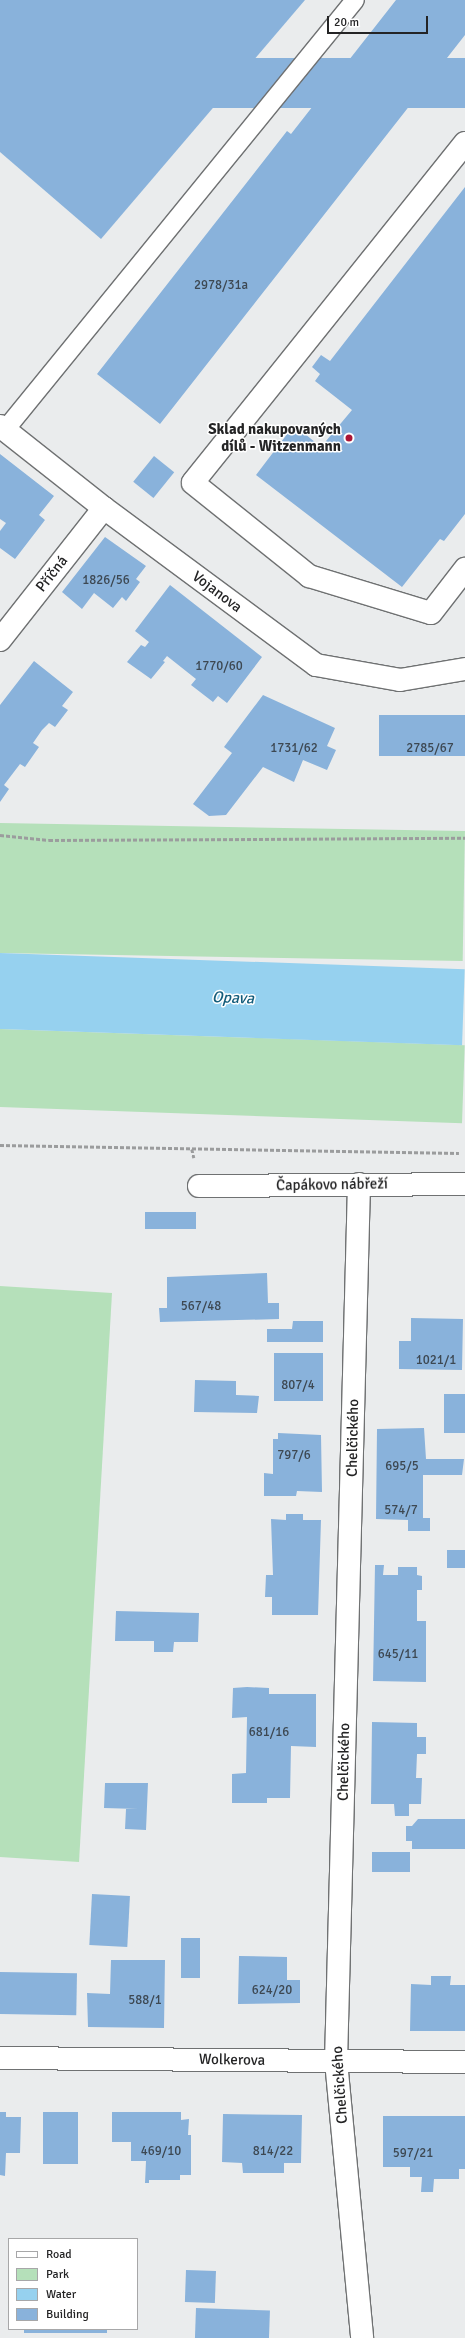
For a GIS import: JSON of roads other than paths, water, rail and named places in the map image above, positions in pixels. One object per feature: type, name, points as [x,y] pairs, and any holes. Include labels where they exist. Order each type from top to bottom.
[{"type":"street","points":[[465,143],[193,483],[309,576],[431,613],[465,569]]},
{"type":"street","name":"Vojanova","points":[[3,428],[104,508],[316,666],[400,680],[465,669]]},
{"type":"street","name":"Příčná","points":[[0,640],[104,508]]},
{"type":"street","name":"Chelčického","points":[[359,1184],[336,2061],[362,2338]]},
{"type":"street","name":"Čapákovo nábřeží","points":[[199,1186],[465,1184]]},
{"type":"street","name":"Wolkerova","points":[[0,2058],[465,2062]]},
{"type":"lane","points":[[3,428],[355,0]]},
{"type":"water","name":"Opava","points":[[0,953],[465,969],[462,1045],[0,1029]]},
{"type":"place","name":"Sklad nakupovaných dílů - Witzenmann","points":[[349,438]]}]
